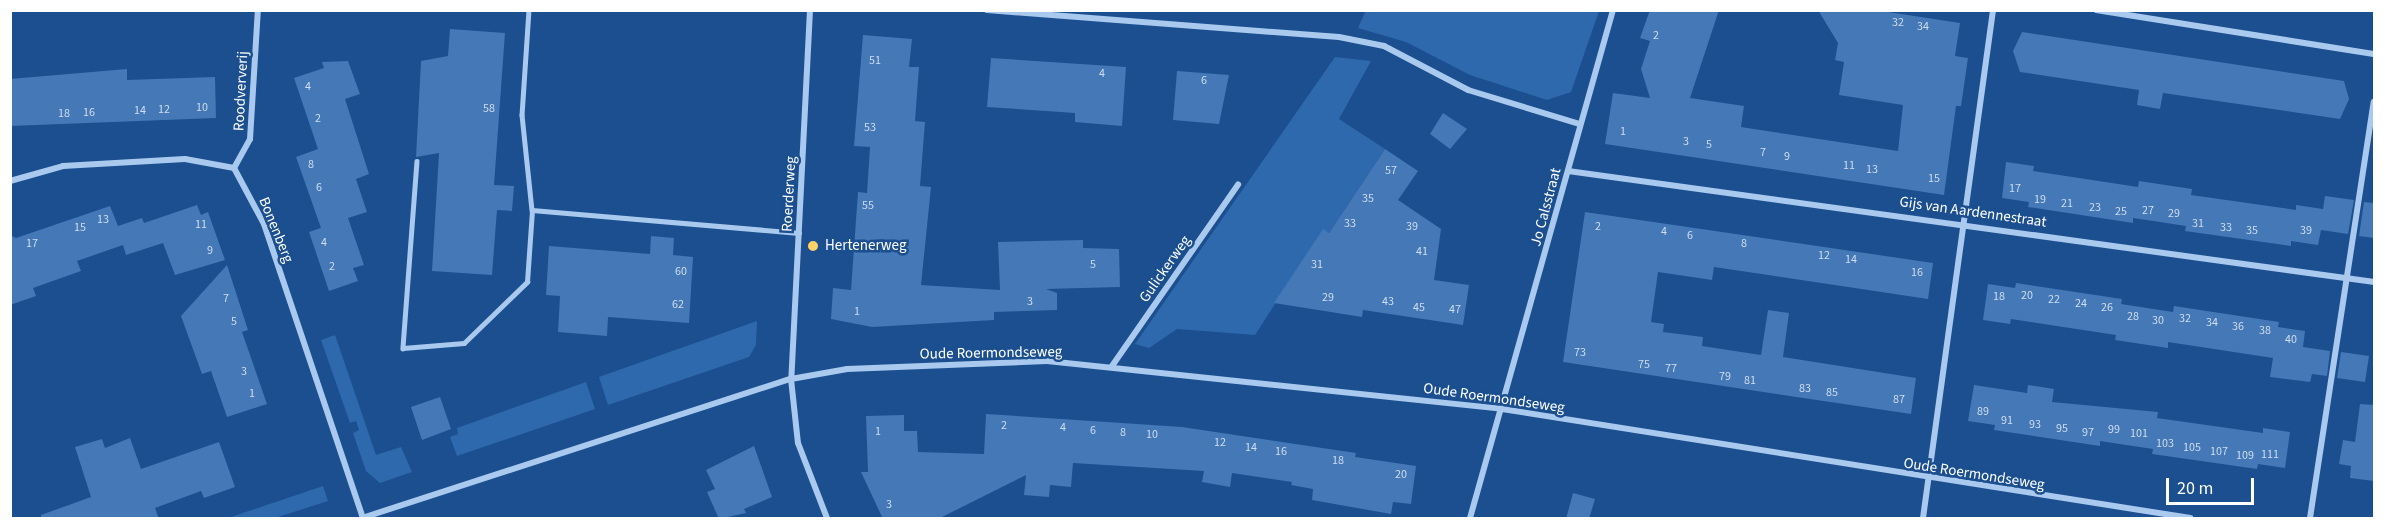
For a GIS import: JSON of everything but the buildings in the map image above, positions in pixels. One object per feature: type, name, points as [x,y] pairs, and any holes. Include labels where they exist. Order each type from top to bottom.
[{"type":"street","name":"Roodververij","points":[[234,168],[250,139],[258,10]]},
{"type":"street","name":"Roerderweg","points":[[810,10],[791,379],[798,443],[827,519]]},
{"type":"street","points":[[987,10],[1339,37],[1384,46],[1468,90],[1580,124]]},
{"type":"street","name":"Jo Calsstraat","points":[[1470,519],[1612,10]]},
{"type":"street","points":[[1923,519],[1993,10]]},
{"type":"street","points":[[2096,10],[2374,54]]},
{"type":"street","points":[[2310,519],[2349,278],[2374,102]]},
{"type":"street","points":[[10,181],[63,166],[162,160],[185,159],[234,168]]},
{"type":"street","name":"Bonenberg","points":[[234,168],[264,224],[362,518]]},
{"type":"street","name":"Gijs van Aardennestraat","points":[[1568,171],[1964,223],[2374,282]]},
{"type":"street","name":"Gulickerweg","points":[[1112,366],[1238,185]]},
{"type":"street","name":"Oude Roermondseweg","points":[[791,379],[847,369],[1047,361],[1112,366],[1502,409],[1930,480],[2190,519]]},
{"type":"street","points":[[362,518],[791,379]]},
{"type":"lane","points":[[417,161],[403,348],[464,344],[527,282],[532,210],[522,115],[529,10]]},
{"type":"lane","points":[[532,210],[799,233]]},
{"type":"shaded area","points":[[1366,10],[1599,11],[1571,92],[1547,100],[1470,75],[1406,42],[1358,28]]},
{"type":"shaded area","points":[[1335,57],[1371,61],[1339,119],[1385,149],[1329,233],[1323,230],[1255,335],[1177,329],[1149,348],[1135,344]]},
{"type":"shaded area","points":[[757,321],[756,345],[749,357],[608,405],[599,377]]},
{"type":"shaded area","points":[[335,335],[376,455],[401,447],[412,472],[380,483],[366,471],[353,433],[359,430],[356,421],[350,423],[321,340]]},
{"type":"shaded area","points":[[586,382],[595,409],[457,456],[450,437],[458,434],[457,428]]},
{"type":"shaded area","points":[[323,486],[328,501],[275,518],[228,518]]},
{"type":"place","name":"Hertenerweg","points":[[813,246]]}]
